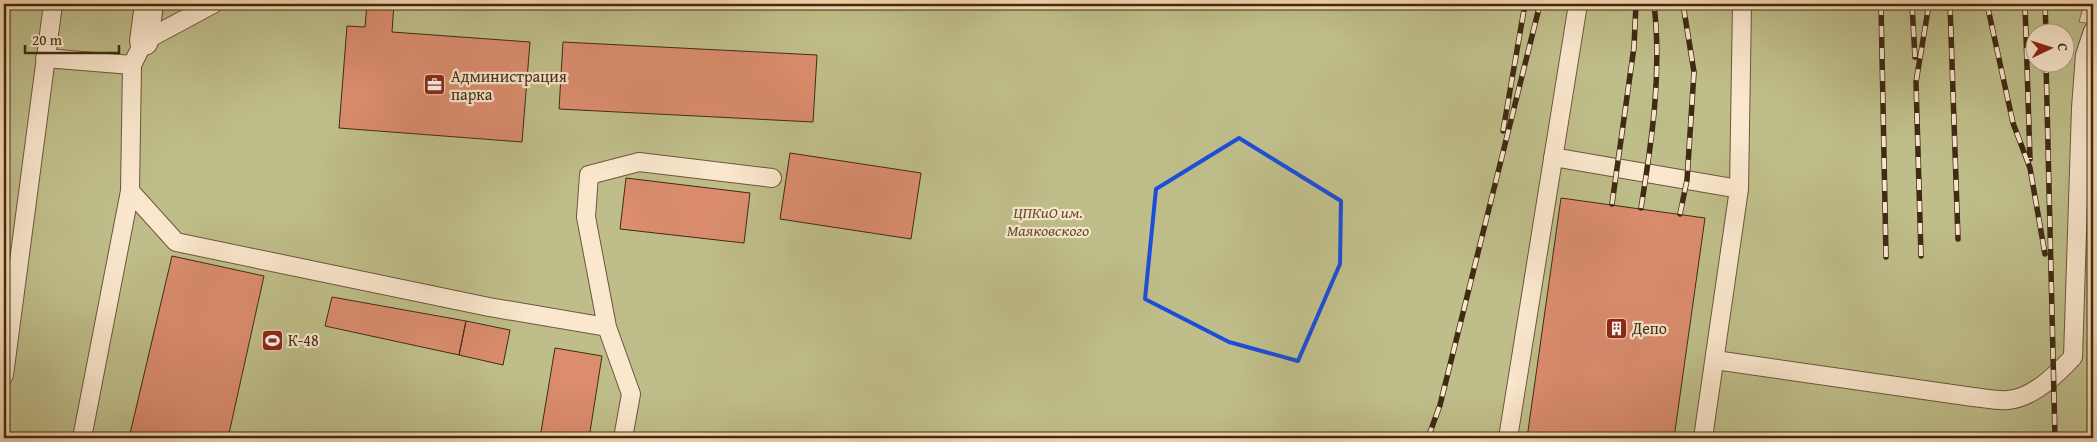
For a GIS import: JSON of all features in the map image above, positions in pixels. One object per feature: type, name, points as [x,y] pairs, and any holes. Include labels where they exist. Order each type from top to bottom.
[{"type":"street","points":[[138,53],[149,4]]},
{"type":"lane","points":[[4,375],[45,58],[54,4]]},
{"type":"lane","points":[[45,58],[138,53],[213,4]]},
{"type":"lane","points":[[1508,438],[1578,4]]},
{"type":"lane","points":[[1703,438],[1739,189],[1742,4]]},
{"type":"lane","points":[[1715,360],[1973,397],[2010,400],[2034,390],[2054,378],[2073,356],[2084,55],[2093,31]]},
{"type":"lane","points":[[82,438],[130,191],[138,53]]},
{"type":"lane","points":[[1553,157],[1739,189]]},
{"type":"lane","points":[[623,438],[631,394],[606,327],[586,218],[589,175],[639,162],[772,178]]},
{"type":"lane","points":[[130,191],[176,242],[489,307],[606,327]]},
{"type":"highlighted area","points":[[1239,138],[1341,201],[1340,264],[1298,361],[1229,342],[1145,299],[1156,189]]},
{"type":"green space","name":"ЦПКиО им. Маяковского","points":[[4,4],[2084,4],[2079,22],[2093,24],[2093,438],[4,438]]},
{"type":"building","name":"Администрация парка","points":[[367,4],[394,4],[392,32],[530,42],[522,142],[339,128],[347,26],[365,27]]},
{"type":"building","points":[[563,42],[817,55],[813,122],[559,109]]},
{"type":"building","points":[[790,153],[921,173],[911,239],[780,219]]},
{"type":"building","points":[[626,178],[750,193],[744,243],[620,229]]},
{"type":"building","name":"Депо","points":[[1561,198],[1705,218],[1674,438],[1527,438]]},
{"type":"building","points":[[172,256],[264,276],[228,438],[129,438]]},
{"type":"building","points":[[332,297],[466,321],[459,355],[325,326]]},
{"type":"building","points":[[466,321],[510,330],[503,365],[459,355]]},
{"type":"building","points":[[555,348],[602,356],[589,438],[540,438]]},
{"type":"railway","points":[[1503,131],[1525,4]]},
{"type":"railway","points":[[1428,438],[1440,405],[1540,4]]},
{"type":"railway","points":[[1612,204],[1634,47],[1636,4]]},
{"type":"railway","points":[[1641,208],[1655,106],[1657,55],[1654,4]]},
{"type":"railway","points":[[1680,214],[1687,180],[1694,72],[1683,4]]},
{"type":"railway","points":[[1881,4],[1886,257]]},
{"type":"railway","points":[[1912,4],[1915,57]]},
{"type":"railway","points":[[1921,256],[1916,82],[1929,4]]},
{"type":"railway","points":[[1950,4],[1958,239]]},
{"type":"railway","points":[[1987,4],[2013,123],[2030,168],[2045,254]]},
{"type":"railway","points":[[2025,4],[2030,159]]},
{"type":"railway","points":[[2045,4],[2046,22]]},
{"type":"railway","points":[[2046,72],[2055,438]]},
{"type":"place","name":"Администрация парка","points":[[435,85]]},
{"type":"place","name":"Депо","points":[[1616,328]]},
{"type":"place","name":"К-48","points":[[272,340]]}]
